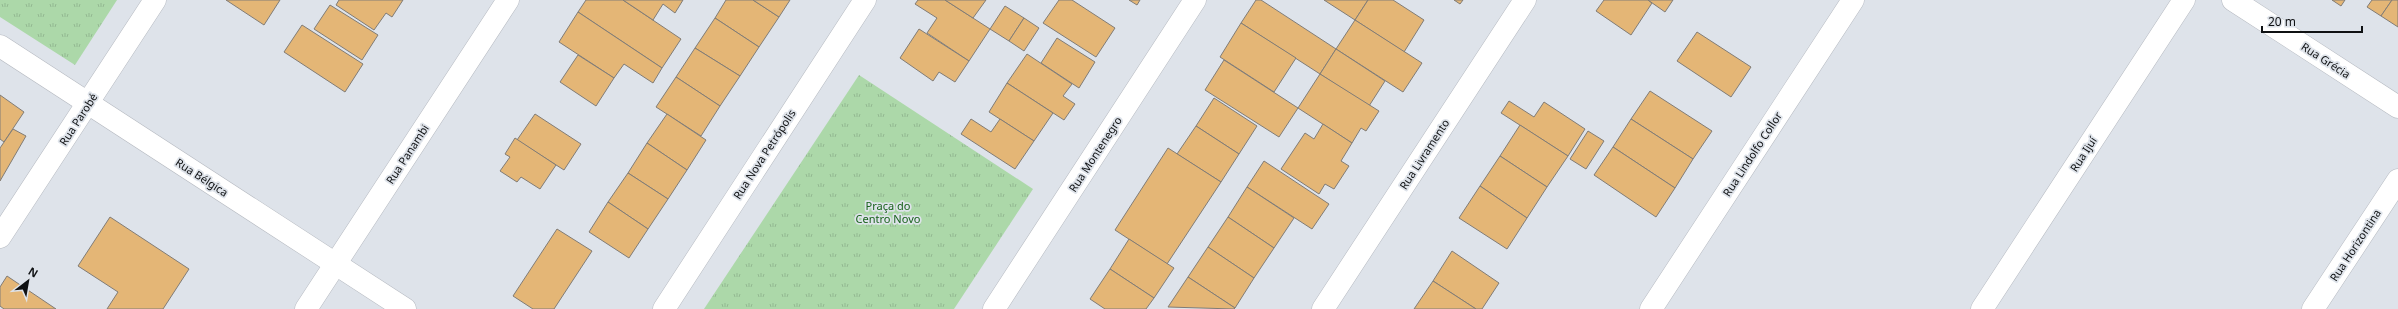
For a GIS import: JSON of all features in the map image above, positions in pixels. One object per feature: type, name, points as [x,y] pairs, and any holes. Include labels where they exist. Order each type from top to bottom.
[{"type":"street","name":"Rua Parobé","points":[[0,237],[155,0]]},
{"type":"street","name":"Rua Panambi","points":[[306,309],[508,0]]},
{"type":"street","name":"Rua Nova Petrópolis","points":[[664,309],[865,0]]},
{"type":"street","name":"Rua Montenegro","points":[[994,309],[1195,0]]},
{"type":"street","name":"Rua Livramento","points":[[1323,309],[1525,0]]},
{"type":"street","name":"Rua Lindolfo Collor","points":[[1652,309],[1853,0]]},
{"type":"street","name":"Rua Ijuí","points":[[1982,309],[2184,0]]},
{"type":"street","name":"Rua Grécia","points":[[2234,0],[2398,107]]},
{"type":"street","name":"Rua Bélgica","points":[[0,46],[405,309]]},
{"type":"street","name":"Rua Horizontina","points":[[2313,309],[2398,180]]},
{"type":"green space","points":[[0,0],[117,0],[75,65],[0,17]]},
{"type":"green space","name":"Praça do Centro Novo","points":[[859,75],[1033,189],[954,309],[704,309]]},
{"type":"building","points":[[226,0],[280,0],[264,25]]},
{"type":"building","points":[[339,0],[403,0],[392,17],[386,13],[374,30],[336,5]]},
{"type":"building","points":[[586,0],[623,0],[681,39],[662,68],[578,12]]},
{"type":"building","points":[[623,0],[683,0],[675,13],[663,4],[653,20]]},
{"type":"building","points":[[726,0],[753,0],[779,17],[759,47],[715,18]]},
{"type":"building","points":[[753,0],[790,0],[779,17]]},
{"type":"building","points":[[918,0],[945,0],[990,29],[969,61],[927,33],[937,18],[915,4]]},
{"type":"building","points":[[945,0],[986,0],[973,18]]},
{"type":"building","points":[[1059,0],[1072,0],[1115,28],[1096,57],[1043,23]]},
{"type":"building","points":[[1129,0],[1140,0],[1137,5]]},
{"type":"building","points":[[1256,0],[1261,0],[1336,49],[1320,74],[1241,23]]},
{"type":"building","points":[[1324,0],[1368,0],[1355,20]]},
{"type":"building","points":[[1368,0],[1393,0],[1424,20],[1404,52],[1355,20]]},
{"type":"building","points":[[1454,0],[1463,0],[1460,4]]},
{"type":"building","points":[[1604,0],[1648,0],[1652,3],[1631,35],[1596,11]]},
{"type":"building","points":[[1648,0],[1673,0],[1665,12]]},
{"type":"building","points":[[2332,0],[2345,0],[2341,6]]},
{"type":"building","points":[[2372,0],[2392,0],[2381,16],[2367,7]]},
{"type":"building","points":[[2392,0],[2398,0],[2398,27],[2381,16]]},
{"type":"building","points":[[330,5],[378,35],[362,60],[314,29]]},
{"type":"building","points":[[1005,6],[1024,18],[1009,41],[990,29]]},
{"type":"building","points":[[578,12],[662,68],[653,83],[624,64],[614,78],[559,42]]},
{"type":"building","points":[[715,18],[759,47],[740,76],[695,48]]},
{"type":"building","points":[[1024,18],[1039,28],[1024,51],[1009,41]]},
{"type":"building","points":[[1355,20],[1422,63],[1403,92],[1336,49]]},
{"type":"building","points":[[1241,23],[1296,58],[1274,92],[1220,57]]},
{"type":"building","points":[[302,25],[363,64],[345,92],[284,52]]},
{"type":"building","points":[[919,29],[969,61],[955,82],[939,72],[933,81],[900,58]]},
{"type":"building","points":[[1697,32],[1751,67],[1731,97],[1677,61]]},
{"type":"building","points":[[1057,38],[1095,62],[1079,88],[1041,63]]},
{"type":"building","points":[[695,48],[740,76],[720,106],[676,77]]},
{"type":"building","points":[[1336,49],[1385,81],[1369,106],[1320,74]]},
{"type":"building","points":[[1027,54],[1072,84],[1063,96],[1075,104],[1064,120],[1007,83]]},
{"type":"building","points":[[578,55],[614,78],[596,106],[560,82]]},
{"type":"building","points":[[1224,60],[1298,108],[1279,137],[1205,90]]},
{"type":"building","points":[[1320,74],[1379,111],[1366,131],[1361,128],[1352,143],[1298,108]]},
{"type":"building","points":[[676,77],[720,106],[701,136],[656,107]]},
{"type":"building","points":[[1007,83],[1053,113],[1034,141],[989,112]]},
{"type":"building","points":[[1650,91],[1712,131],[1693,159],[1631,119]]},
{"type":"building","points":[[0,95],[24,112],[4,142],[0,139]]},
{"type":"building","points":[[1214,98],[1257,126],[1239,154],[1196,126]]},
{"type":"building","points":[[1509,101],[1534,117],[1544,102],[1585,129],[1568,156],[1501,113]]},
{"type":"building","points":[[535,114],[581,144],[564,170],[517,140]]},
{"type":"building","points":[[667,114],[706,140],[687,170],[647,143]]},
{"type":"building","points":[[971,119],[991,132],[1000,119],[1034,141],[1015,169],[961,134]]},
{"type":"building","points":[[1631,119],[1693,159],[1675,188],[1613,147]]},
{"type":"building","points":[[1323,124],[1352,143],[1341,161],[1349,166],[1334,189],[1325,184],[1319,194],[1281,169],[1305,133],[1314,139]]},
{"type":"building","points":[[1520,125],[1568,156],[1547,187],[1500,156]]},
{"type":"building","points":[[1196,126],[1239,154],[1221,182],[1177,154]]},
{"type":"building","points":[[13,129],[26,136],[0,181],[0,148]]},
{"type":"building","points":[[1588,131],[1604,141],[1586,169],[1570,159]]},
{"type":"building","points":[[515,138],[556,165],[540,189],[521,177],[517,182],[500,171],[510,157],[505,154]]},
{"type":"building","points":[[647,143],[687,170],[668,199],[628,173]]},
{"type":"building","points":[[1613,147],[1675,188],[1656,217],[1594,175]]},
{"type":"building","points":[[1168,148],[1221,182],[1167,264],[1115,230]]},
{"type":"building","points":[[1500,156],[1547,187],[1527,218],[1480,186]]},
{"type":"building","points":[[1264,161],[1329,204],[1312,229],[1247,187]]},
{"type":"building","points":[[628,173],[668,199],[648,229],[608,202]]},
{"type":"building","points":[[1480,186],[1527,218],[1507,249],[1459,218]]},
{"type":"building","points":[[1247,187],[1294,218],[1274,248],[1228,217]]},
{"type":"building","points":[[608,202],[648,229],[629,258],[589,232]]},
{"type":"building","points":[[110,217],[189,269],[163,309],[107,309],[118,292],[78,266]]},
{"type":"building","points":[[1228,217],[1274,248],[1254,278],[1208,247]]},
{"type":"building","points":[[557,229],[592,251],[554,309],[533,309],[513,296]]},
{"type":"building","points":[[1129,239],[1174,268],[1154,298],[1110,269]]},
{"type":"building","points":[[1208,247],[1254,278],[1235,308],[1188,277]]},
{"type":"building","points":[[1452,251],[1499,283],[1482,309],[1476,309],[1433,281]]},
{"type":"building","points":[[1110,269],[1154,298],[1146,309],[1105,309],[1090,299]]},
{"type":"building","points":[[7,276],[56,309],[4,309],[0,306],[0,287]]},
{"type":"building","points":[[1188,277],[1235,308],[1168,307]]},
{"type":"building","points":[[1433,281],[1476,309],[1414,309]]}]
